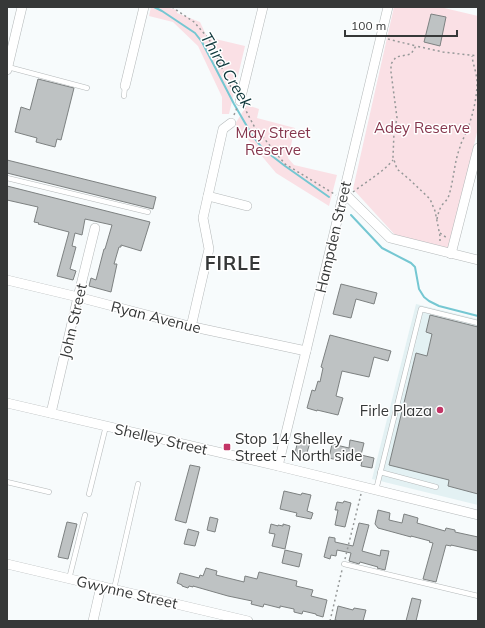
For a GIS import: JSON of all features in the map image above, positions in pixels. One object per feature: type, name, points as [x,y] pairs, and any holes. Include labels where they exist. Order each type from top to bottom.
[{"type":"street","points":[[7,68],[22,7]]},
{"type":"street","points":[[125,86],[144,7]]},
{"type":"street","points":[[240,101],[263,7]]},
{"type":"street","name":"Hampden Street","points":[[278,466],[388,7]]},
{"type":"street","points":[[191,327],[209,249],[203,218],[223,129],[231,122]]},
{"type":"street","points":[[451,254],[478,148]]},
{"type":"street","points":[[208,196],[247,206]]},
{"type":"street","points":[[343,196],[390,238],[478,260]]},
{"type":"street","name":"John Street","points":[[51,413],[95,228]]},
{"type":"street","name":"Ryan Avenue","points":[[7,280],[78,296],[191,327],[306,350]]},
{"type":"street","name":"Shelley Street","points":[[7,403],[478,514]]},
{"type":"street","name":"Gwynne Street","points":[[7,564],[248,621]]},
{"type":"street","points":[[93,621],[101,586]]},
{"type":"lane","points":[[7,68],[87,88]]},
{"type":"lane","points":[[124,96],[125,86]]},
{"type":"lane","points":[[7,178],[148,212]]},
{"type":"lane","points":[[376,490],[421,309],[478,323]]},
{"type":"lane","points":[[89,494],[106,426]]},
{"type":"lane","points":[[380,472],[436,487]]},
{"type":"lane","points":[[7,482],[49,492]]},
{"type":"lane","points":[[114,589],[138,484]]},
{"type":"lane","points":[[69,578],[85,515]]},
{"type":"lane","points":[[344,564],[478,596]]},
{"type":"path","points":[[172,7],[194,22],[209,39],[228,82],[254,126],[285,164],[343,196],[351,194],[377,175],[394,160]]},
{"type":"path","points":[[381,37],[443,52],[478,56]]},
{"type":"path","points":[[416,46],[411,54],[396,57],[392,64],[391,72],[397,118],[394,133],[393,157],[397,169],[430,199],[435,211],[440,236],[440,248],[438,250]]},
{"type":"path","points":[[437,221],[439,211],[449,197],[460,146],[475,106],[477,82],[476,70],[472,61],[472,55]]},
{"type":"path","points":[[231,122],[240,101]]},
{"type":"path","points":[[330,621],[363,487]]},
{"type":"shaded area","name":"Firle Plaza","points":[[416,304],[478,319],[478,505],[372,479]]},
{"type":"green space","name":"May Street Reserve","points":[[151,7],[166,7],[177,10],[177,13],[200,22],[207,37],[245,46],[229,114],[222,114],[222,97],[198,46],[173,22],[149,16]]},
{"type":"green space","name":"Adey Reserve","points":[[394,7],[440,7],[478,16],[478,128],[449,250],[396,236],[353,189]]},
{"type":"green space","name":"May Street Reserve","points":[[247,105],[259,109],[257,118],[295,128],[288,158],[294,165],[337,175],[329,206],[276,173],[235,124]]},
{"type":"building","points":[[431,14],[446,17],[440,46],[424,42]]},
{"type":"building","points":[[38,79],[74,88],[61,140],[57,139],[55,147],[36,142],[37,138],[15,132],[21,107],[30,110]]},
{"type":"building","points":[[7,160],[156,197],[153,209],[7,173]]},
{"type":"building","points":[[7,186],[150,222],[141,251],[121,245],[121,247],[119,247],[114,264],[117,264],[111,292],[89,286],[91,278],[96,280],[112,225],[85,219],[82,235],[75,233],[72,246],[76,247],[70,269],[76,271],[73,280],[57,276],[69,232],[34,222],[38,207],[7,200]]},
{"type":"building","points":[[341,284],[377,293],[374,304],[356,299],[351,318],[333,314]]},
{"type":"building","name":"Firle Plaza","points":[[430,315],[478,327],[478,494],[448,486],[449,480],[389,465],[416,353],[427,356],[432,334],[426,332]]},
{"type":"building","points":[[330,335],[391,351],[388,361],[374,357],[369,377],[342,371],[336,396],[343,398],[338,415],[307,408],[312,390],[315,391],[318,381],[320,382],[323,368],[321,367]]},
{"type":"building","points":[[299,436],[311,439],[306,456],[295,453]]},
{"type":"building","points":[[350,440],[364,443],[361,455],[374,458],[372,468],[361,466],[362,461],[342,456],[341,461],[329,458],[332,444],[349,448]]},
{"type":"building","points":[[190,465],[200,467],[186,523],[175,520]]},
{"type":"building","points":[[284,491],[301,495],[302,493],[311,495],[307,511],[313,513],[311,519],[296,516],[297,513],[280,509]]},
{"type":"building","points":[[344,501],[351,503],[345,527],[335,525],[338,510],[335,510],[337,502],[343,503]]},
{"type":"building","points":[[378,510],[390,513],[389,520],[402,523],[404,514],[418,518],[417,523],[445,531],[446,528],[455,530],[455,532],[478,537],[478,551],[446,545],[436,582],[423,579],[433,543],[378,528],[375,524]]},
{"type":"building","points":[[210,517],[218,519],[215,532],[207,530]]},
{"type":"building","points":[[67,522],[77,524],[68,559],[58,557]]},
{"type":"building","points":[[359,523],[369,525],[362,551],[380,556],[381,550],[389,551],[385,570],[360,562],[359,564],[349,561],[351,553],[337,550],[336,556],[331,555],[330,559],[324,557],[329,537],[335,538],[335,542],[353,546]]},
{"type":"building","points":[[271,524],[283,526],[283,524],[290,526],[285,549],[272,546],[275,534],[269,533]]},
{"type":"building","points":[[188,529],[199,532],[195,546],[184,544]]},
{"type":"building","points":[[285,550],[302,554],[299,567],[282,563]]},
{"type":"building","points":[[206,568],[217,571],[216,575],[244,582],[245,576],[257,579],[259,572],[297,581],[296,586],[313,590],[311,596],[327,600],[323,617],[303,611],[302,614],[294,612],[294,609],[280,606],[280,608],[264,604],[263,607],[251,604],[252,601],[193,586],[189,586],[188,588],[177,583],[180,573],[199,578],[200,575],[203,576]]},
{"type":"building","points":[[412,598],[421,600],[416,621],[406,621]]},
{"type":"building","points":[[338,606],[353,610],[354,608],[366,610],[363,621],[335,620]]},
{"type":"waterway","name":"Third Creek","points":[[154,7],[195,33],[202,42],[234,104],[252,135],[263,149],[329,197]]},
{"type":"waterway","name":"Third Creek","points":[[351,215],[382,248],[411,263],[415,267],[419,289],[424,297],[429,301],[439,306],[478,316]]},
{"type":"place","name":"Firle Plaza","points":[[440,410]]},
{"type":"place","name":"Stop 14 Shelley Street - North side","points":[[227,447]]},
{"type":"district","name":"FIRLE","points":[[233,263]]}]
